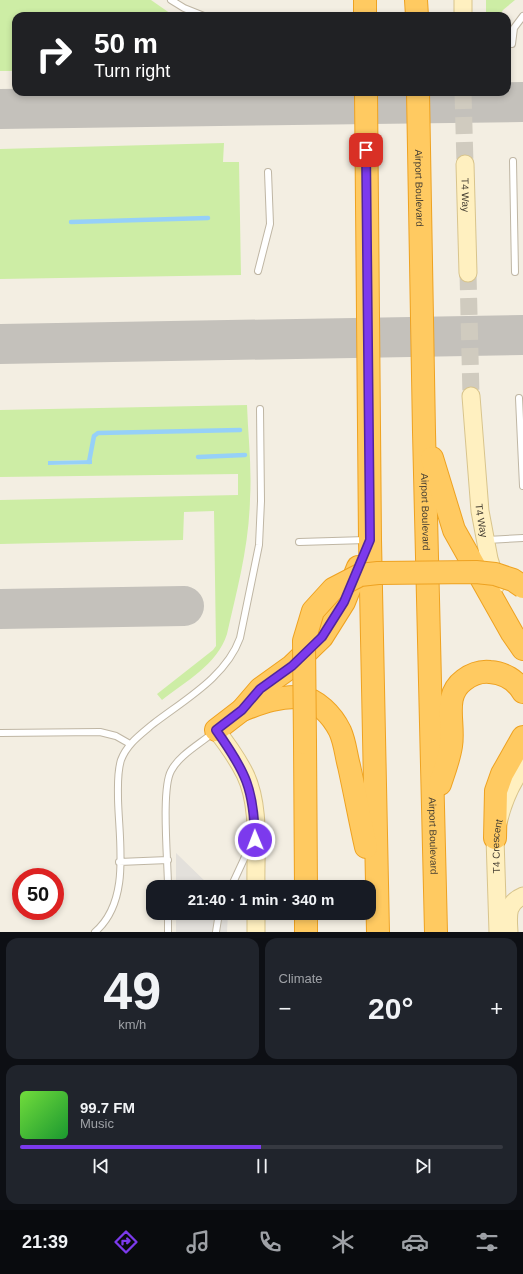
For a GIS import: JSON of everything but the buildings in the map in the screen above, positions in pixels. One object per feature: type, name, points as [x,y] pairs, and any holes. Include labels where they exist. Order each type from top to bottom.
[{"type":"highway","points":[[365,0],[365,12]]},
{"type":"highway","points":[[416,0],[417,12]]},
{"type":"highway","points":[[366,96],[370,540],[378,932]]},
{"type":"highway","name":"Airport Boulevard","points":[[418,96],[424,432],[436,932]]},
{"type":"highway","points":[[424,432],[454,530],[512,633],[523,649]]},
{"type":"highway","points":[[216,730],[242,710],[260,689],[292,666],[322,637],[344,602],[370,540]]},
{"type":"highway","points":[[306,880],[304,641],[313,611],[333,589],[360,575],[378,573],[476,572],[495,574],[513,580],[523,587]]},
{"type":"highway","points":[[434,805],[451,745],[451,698],[460,683],[476,674],[497,672],[515,682],[523,692]]},
{"type":"highway","points":[[242,710],[270,700],[300,697],[312,701],[332,718],[340,732],[346,753],[377,902]]},
{"type":"highway","points":[[495,838],[496,791],[502,774],[523,737]]},
{"type":"highway","points":[[306,920],[306,932]]},
{"type":"main road","points":[[463,0],[463,12]]},
{"type":"main road","name":"T4 Way","points":[[465,164],[468,273]]},
{"type":"main road","name":"T4 Way","points":[[471,396],[480,511],[485,540],[495,578],[523,638]]},
{"type":"main road","points":[[216,730],[245,775],[253,802],[256,880]]},
{"type":"main road","name":"T4 Crescent","points":[[498,932],[495,838],[501,809],[510,788],[523,767]]},
{"type":"main road","points":[[501,809],[512,794],[523,785]]},
{"type":"main road","points":[[509,932],[510,906],[523,896]]},
{"type":"main road","points":[[256,920],[256,932]]},
{"type":"lane","points":[[171,0],[194,12]]},
{"type":"lane","points":[[512,44],[514,28],[523,16]]},
{"type":"lane","points":[[514,161],[515,272]]},
{"type":"lane","points":[[258,271],[270,224],[268,172]]},
{"type":"lane","points":[[519,398],[523,486]]},
{"type":"lane","points":[[95,932],[104,923],[115,906],[118,893],[120,862],[118,774],[125,751],[130,744],[220,671],[236,650],[242,631],[259,545],[261,501],[260,409]]},
{"type":"lane","points":[[485,540],[523,538]]},
{"type":"lane","points":[[299,542],[370,540]]},
{"type":"lane","points":[[168,880],[166,798],[168,778],[176,764],[216,730]]},
{"type":"lane","points":[[0,733],[100,732],[116,736],[130,744]]},
{"type":"lane","points":[[234,880],[244,859],[255,827]]},
{"type":"lane","points":[[120,862],[168,860]]},
{"type":"lane","points":[[168,920],[168,932]]},
{"type":"lane","points":[[216,932],[218,920]]},
{"type":"green space","points":[[0,0],[151,0],[168,12],[12,12],[12,71],[0,71]]},
{"type":"green space","points":[[486,0],[515,0],[502,12],[486,12]]},
{"type":"green space","points":[[224,143],[223,162],[239,162],[241,275],[0,279],[0,149]]},
{"type":"green space","points":[[247,405],[251,476],[249,516],[242,568],[227,634],[216,655],[200,672],[162,700],[157,694],[213,650],[216,646],[214,511],[184,512],[183,540],[0,544],[0,500],[238,495],[238,474],[0,477],[0,410]],"holes":[[[91,460],[91,464],[48,465],[48,461]]]},
{"type":"shaded area","points":[[176,853],[204,880],[176,880]]},
{"type":"shaded area","points":[[176,920],[228,920],[227,932],[176,932]]},
{"type":"water","points":[[92,460],[92,464],[48,465],[48,461]]},
{"type":"waterway","points":[[71,222],[208,218]]},
{"type":"waterway","points":[[89,462],[94,436],[98,433],[240,430]]},
{"type":"waterway","points":[[198,457],[245,455]]},
{"type":"taxiway","points":[[0,109],[523,102]]},
{"type":"taxiway","points":[[0,344],[523,335]]},
{"type":"taxiway","points":[[0,609],[184,606]]},
{"type":"tunnel","points":[[463,96],[465,164]]},
{"type":"tunnel","points":[[468,273],[471,396]]},
{"type":"route","points":[[255,840],[255,815],[250,788],[236,759],[216,730],[242,710],[260,689],[309,652],[322,637],[344,602],[370,540],[366,150]]}]
